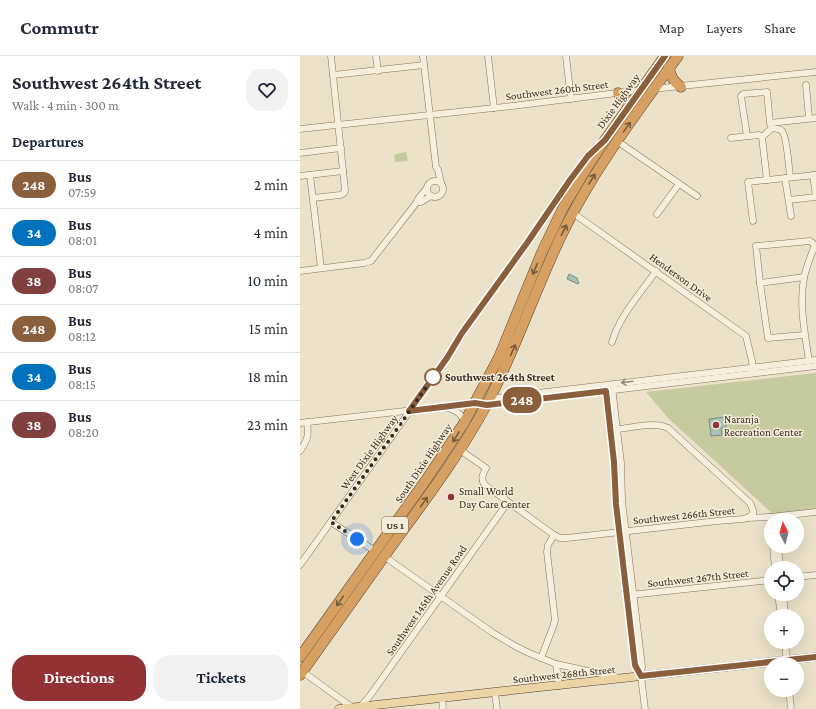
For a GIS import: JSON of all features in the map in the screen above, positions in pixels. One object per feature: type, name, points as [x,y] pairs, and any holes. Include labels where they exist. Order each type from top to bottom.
[{"type":"highway","name":"Dixie Highway","points":[[605,140],[665,56]]},
{"type":"highway","name":"Dixie Highway","points":[[573,213],[596,172],[678,56]]},
{"type":"highway","points":[[669,68],[672,79],[681,87]]},
{"type":"highway","points":[[618,92],[626,99],[628,107]]},
{"type":"highway","name":"South Dixie Highway","points":[[300,657],[443,456],[464,423],[506,339],[542,252],[563,208],[605,140]]},
{"type":"highway","points":[[563,208],[573,213]]},
{"type":"highway","name":"South Dixie Highway","points":[[301,673],[460,450],[488,401],[514,346],[552,255],[573,213]]},
{"type":"highway","points":[[385,557],[385,549],[406,517],[412,500]]},
{"type":"highway","points":[[352,602],[356,588],[375,560],[375,551]]},
{"type":"main road","name":"Southwest 268th Street","points":[[804,660],[816,658]]},
{"type":"main road","name":"Southwest 268th Street","points":[[339,709],[764,664]]},
{"type":"street","points":[[313,198],[340,195],[344,193],[345,188],[330,56]]},
{"type":"street","points":[[376,56],[378,70]]},
{"type":"street","points":[[417,202],[421,202],[431,196],[436,197],[441,194],[443,187],[436,168],[423,56]]},
{"type":"street","points":[[488,56],[494,108]]},
{"type":"street","points":[[566,56],[571,99]]},
{"type":"street","points":[[333,76],[424,65]]},
{"type":"street","name":"Southwest 260th Street","points":[[300,129],[494,108],[618,92],[681,87],[816,72]]},
{"type":"street","points":[[767,180],[762,137],[771,126],[813,118],[806,85]]},
{"type":"street","points":[[747,136],[741,96],[743,94],[767,92],[771,126]]},
{"type":"street","points":[[771,126],[782,131],[785,138],[788,200],[791,216]]},
{"type":"street","points":[[731,138],[759,135],[762,137]]},
{"type":"street","name":"West Dixie Highway","points":[[300,565],[447,358],[462,333],[527,243],[570,180],[588,156],[605,140]]},
{"type":"street","points":[[617,141],[697,196]]},
{"type":"street","points":[[300,153],[341,148]]},
{"type":"street","points":[[300,271],[372,261],[426,189],[436,168]]},
{"type":"street","points":[[300,176],[343,171]]},
{"type":"street","points":[[310,174],[320,268]]},
{"type":"street","points":[[753,221],[748,182],[815,175],[816,197],[788,200]]},
{"type":"street","points":[[429,182],[434,180],[441,183]]},
{"type":"street","points":[[657,214],[679,184]]},
{"type":"street","points":[[426,189],[431,196]]},
{"type":"street","points":[[549,211],[556,208],[563,208]]},
{"type":"street","name":"Henderson Drive","points":[[573,213],[746,336],[753,370]]},
{"type":"street","points":[[300,451],[308,438],[308,432],[303,423],[753,370],[810,361],[804,335],[802,298],[804,277],[815,245],[810,241],[756,246],[768,338],[804,335]]},
{"type":"street","points":[[612,342],[624,315],[656,271]]},
{"type":"street","points":[[760,283],[804,277]]},
{"type":"street","points":[[753,370],[816,366]]},
{"type":"street","points":[[609,387],[617,429],[621,463],[623,532],[630,595],[635,665],[641,676],[645,709]]},
{"type":"street","points":[[609,387],[616,504],[623,532]]},
{"type":"street","points":[[447,406],[460,414],[464,423]]},
{"type":"street","points":[[617,429],[653,425],[664,426],[750,503],[753,510],[750,516]]},
{"type":"street","name":"Southwest 266th Street","points":[[460,450],[486,468],[482,477],[483,482],[508,502],[560,538],[623,532],[750,516],[764,517]]},
{"type":"street","name":"Southwest 145th Avenue Road","points":[[357,708],[369,697],[508,502]]},
{"type":"street","name":"Southwest 266th Street","points":[[804,514],[816,512]]},
{"type":"street","points":[[331,522],[375,551]]},
{"type":"street","points":[[542,658],[554,624],[547,552],[548,545],[554,535]]},
{"type":"street","points":[[385,557],[502,639],[530,654],[556,664],[624,678]]},
{"type":"street","points":[[804,576],[816,575]]},
{"type":"street","name":"Southwest 267th Street","points":[[630,595],[764,581]]},
{"type":"street","points":[[556,664],[559,686]]},
{"type":"street","points":[[301,673],[357,708]]},
{"type":"street","points":[[495,692],[497,709]]},
{"type":"street","points":[[790,697],[791,709]]},
{"type":"street","points":[[442,698],[443,709]]},
{"type":"green space","points":[[406,152],[408,161],[395,162],[394,155]]},
{"type":"green space","points":[[816,373],[816,510],[791,513],[772,513],[669,419],[646,392]]},
{"type":"water","points":[[569,274],[577,278],[579,282],[578,284],[567,279]]},
{"type":"water","points":[[725,417],[726,427],[721,428],[722,435],[711,436],[709,419]]},
{"type":"bus line","name":"248","points":[[665,56],[605,140],[588,156],[551,206],[527,243],[462,333],[447,358],[409,411],[475,403],[487,405],[606,391],[614,462],[616,504],[635,667],[641,676],[816,657]]},
{"type":"place","name":"Southwest 264th Street","points":[[433,377]]},
{"type":"place","name":"Naranja Recreation Center","points":[[716,425]]},
{"type":"place","name":"Small World Day Care Center","points":[[451,497]]},
{"type":"route","points":[[357,539],[331,522],[433,377]]}]
